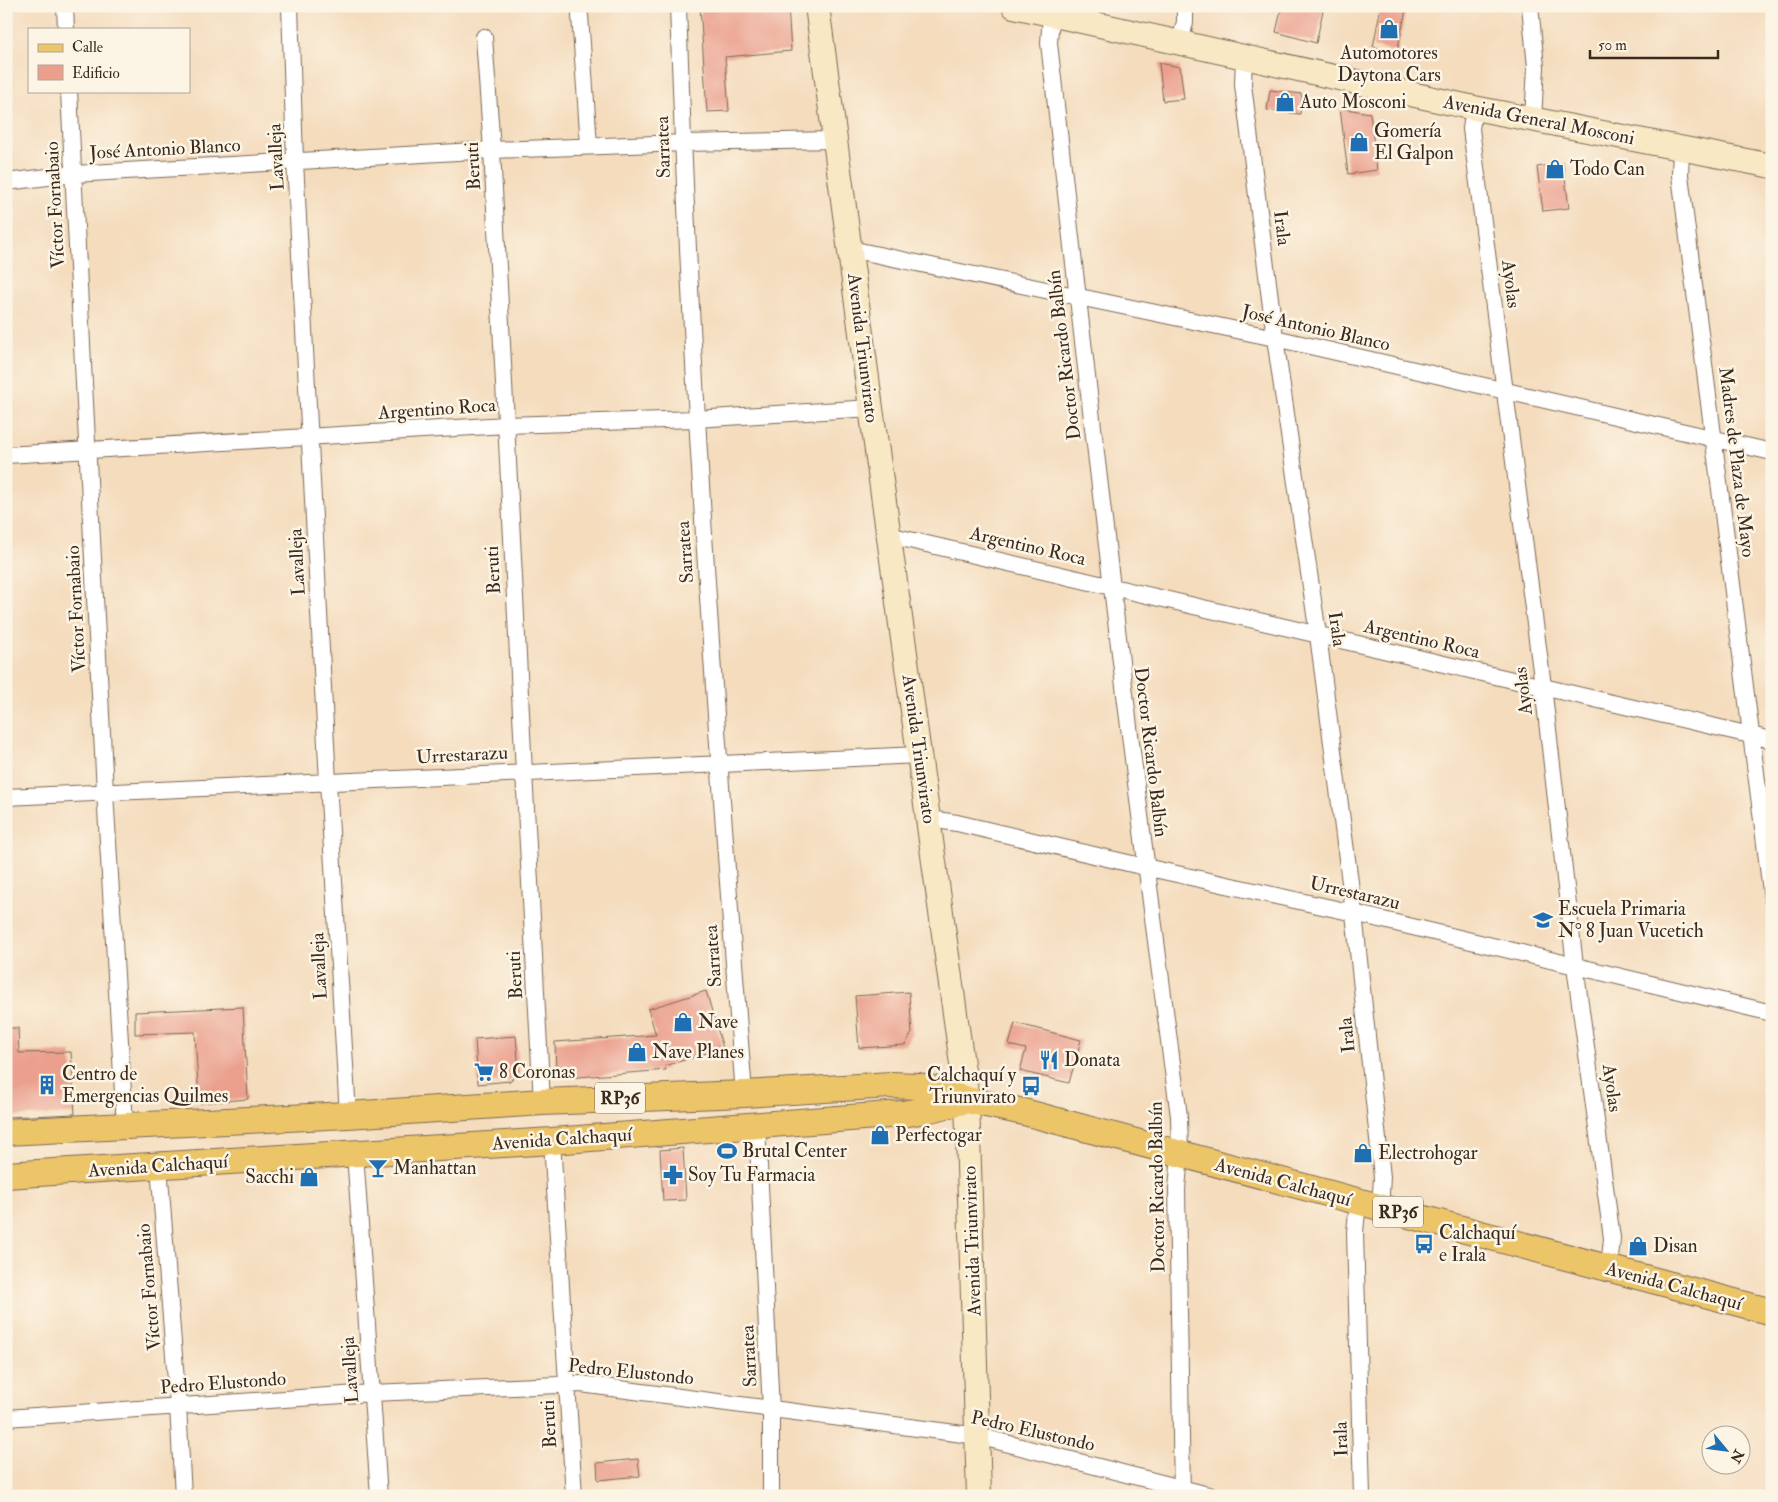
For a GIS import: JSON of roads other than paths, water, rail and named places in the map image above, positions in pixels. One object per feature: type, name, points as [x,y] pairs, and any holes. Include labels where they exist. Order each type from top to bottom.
[{"type":"main road","name":"Avenida Calchaquí","points":[[6,1132],[348,1115],[542,1102],[918,1086],[938,1090],[967,1100],[1024,1112],[1772,1312]]},
{"type":"main road","name":"Avenida Calchaquí","points":[[6,1175],[552,1141],[902,1114],[967,1100]]},
{"type":"street","points":[[65,6],[66,28]]},
{"type":"street","name":"Lavalleja","points":[[290,6],[295,161],[348,1115]]},
{"type":"street","name":"Sarratea","points":[[678,6],[682,143],[696,419],[718,763],[744,1094]]},
{"type":"street","name":"Avenida Triunvirato","points":[[817,6],[870,408],[967,1100],[979,1496]]},
{"type":"street","name":"Avenida General Mosconi","points":[[1014,6],[1474,108],[1772,166]]},
{"type":"street","points":[[1180,42],[1185,22],[1185,6]]},
{"type":"street","points":[[1530,6],[1536,67],[1533,119]]},
{"type":"street","points":[[580,15],[589,146]]},
{"type":"street","name":"Doctor Ricardo Balbín","points":[[1051,15],[1049,43],[1110,585],[1145,867],[1179,1116],[1180,1154],[1177,1189],[1182,1492]]},
{"type":"street","name":"Beruti","points":[[484,37],[492,150],[542,1102]]},
{"type":"street","name":"Irala","points":[[1244,56],[1243,85],[1275,338],[1318,636],[1354,913],[1382,1177],[1355,1232],[1362,1496]]},
{"type":"street","name":"Víctor Fornabaio","points":[[69,92],[105,792],[125,1125]]},
{"type":"street","name":"Ayolas","points":[[1474,108],[1471,129],[1542,686],[1575,966],[1612,1238],[1609,1269]]},
{"type":"street","name":"José Antonio Blanco","points":[[6,182],[73,174],[492,150],[835,140]]},
{"type":"street","name":"Madres de Plaza de Mayo","points":[[1681,148],[1680,175],[1772,900]]},
{"type":"street","name":"José Antonio Blanco","points":[[850,249],[1275,338],[1772,452]]},
{"type":"street","name":"Argentino Roca","points":[[6,455],[506,425],[696,419],[870,408]]},
{"type":"street","name":"Argentino Roca","points":[[888,536],[1110,585],[1318,636],[1772,740]]},
{"type":"street","name":"Urrestarazu","points":[[6,797],[919,755]]},
{"type":"street","name":"Urrestarazu","points":[[929,819],[957,823],[1354,913],[1772,1013]]},
{"type":"street","name":"Sarratea","points":[[757,1125],[771,1410],[772,1496]]},
{"type":"street","name":"Beruti","points":[[552,1141],[574,1496]]},
{"type":"street","name":"Lavalleja","points":[[355,1153],[379,1496]]},
{"type":"street","name":"Víctor Fornabaio","points":[[159,1166],[178,1406],[183,1496]]},
{"type":"street","name":"Pedro Elustondo","points":[[6,1418],[372,1393],[567,1383],[978,1436],[1182,1492],[1212,1496]]},
{"type":"place","name":"Automotores Daytona Cars","points":[[1389,29]]},
{"type":"place","name":"Auto Mosconi","points":[[1285,102]]},
{"type":"place","name":"Gomería El Galpon","points":[[1359,142]]},
{"type":"place","name":"Todo Can","points":[[1555,169]]},
{"type":"place","name":"Escuela Primaria N° 8 Juan Vucetich","points":[[1543,920]]},
{"type":"place","name":"Nave","points":[[683,1022]]},
{"type":"place","name":"Nave Planes","points":[[637,1052]]},
{"type":"place","name":"Donata","points":[[1049,1060]]},
{"type":"place","name":"8 Coronas","points":[[484,1072]]},
{"type":"place","name":"Centro de Emergencias Quilmes","points":[[47,1085]]},
{"type":"place","name":"Calchaquí y Triunvirato","points":[[1031,1086]]},
{"type":"place","name":"Perfectogar","points":[[880,1135]]},
{"type":"place","name":"Brutal Center","points":[[727,1151]]},
{"type":"place","name":"Electrohogar","points":[[1363,1153]]},
{"type":"place","name":"Manhattan","points":[[378,1168]]},
{"type":"place","name":"Soy Tu Farmacia","points":[[673,1175]]},
{"type":"place","name":"Sacchi","points":[[309,1177]]},
{"type":"place","name":"Calchaquí e Irala","points":[[1424,1244]]},
{"type":"place","name":"Disan","points":[[1638,1246]]}]
